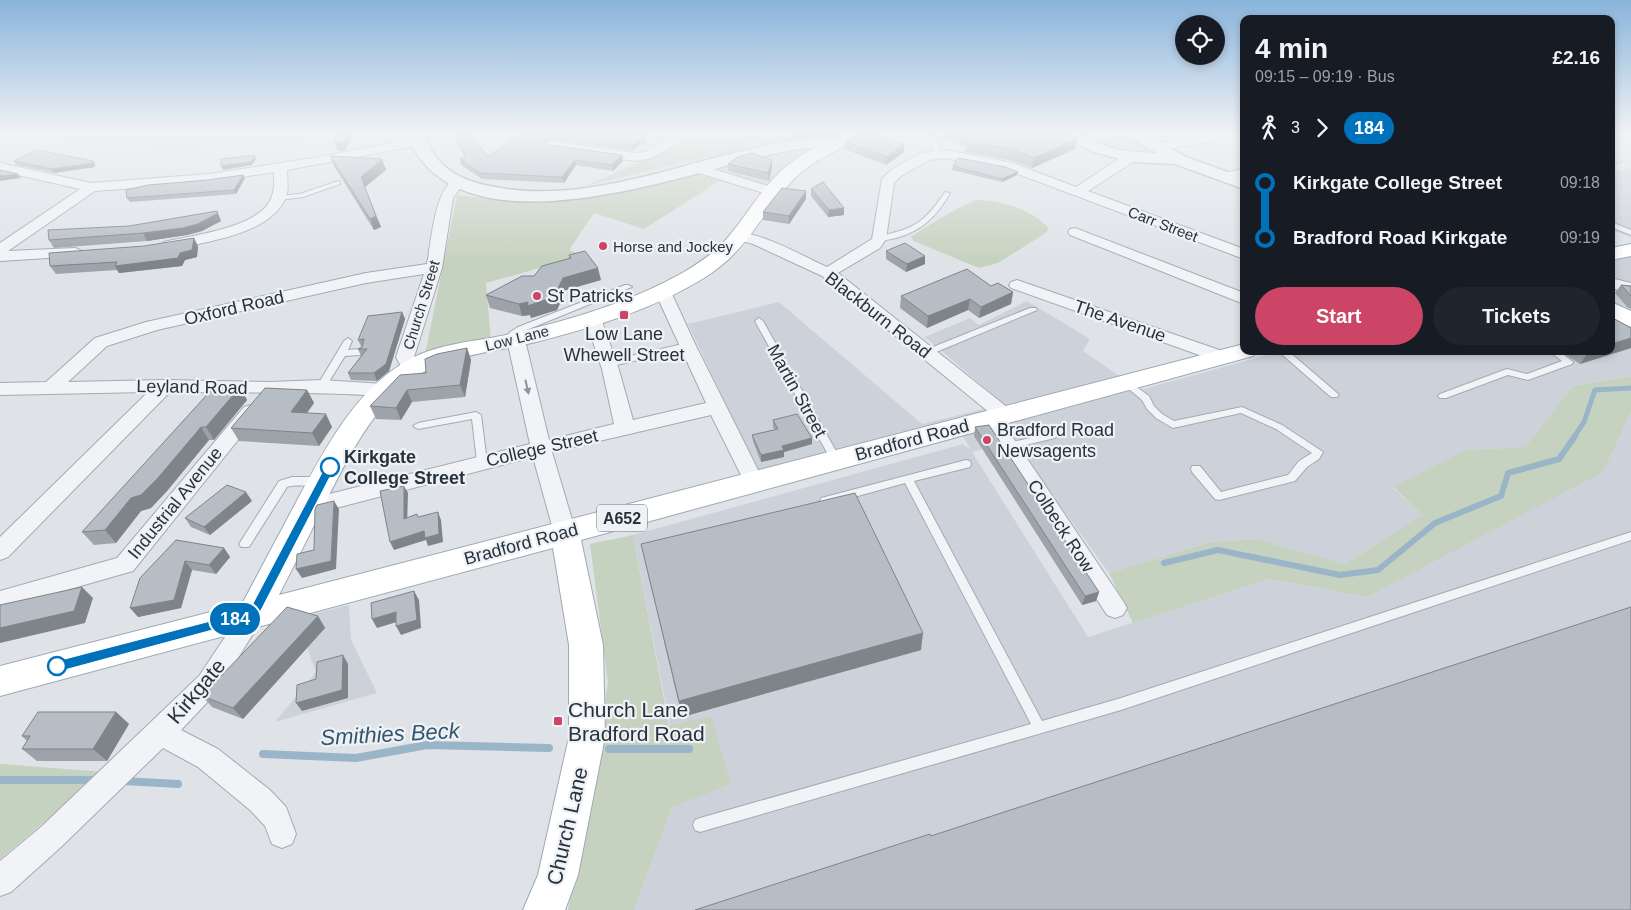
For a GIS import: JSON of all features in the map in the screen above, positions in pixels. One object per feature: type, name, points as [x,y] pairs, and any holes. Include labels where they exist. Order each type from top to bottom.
[{"type":"main road","name":"Low Lane","points":[[413,367],[438,358],[512,341],[594,318],[662,292],[726,252],[786,176]]},
{"type":"main road","points":[[1615,253],[1631,250]]},
{"type":"main road","points":[[1615,311],[1631,320]]},
{"type":"main road","name":"Bradford Road","points":[[0,681],[565,533],[1233,354]]},
{"type":"main road","name":"Kirkgate","points":[[253,614],[346,437],[384,390],[413,367]]},
{"type":"main road","name":"Church Lane","points":[[544,910],[558,875],[587,737],[586,645],[565,533]]},
{"type":"street","points":[[41,176],[91,188],[220,176]]},
{"type":"street","points":[[151,247],[234,230],[255,221],[275,206],[279,198],[280,176]]},
{"type":"street","points":[[447,176],[457,183],[496,194],[547,197],[601,191],[657,176]]},
{"type":"street","points":[[724,176],[773,192]]},
{"type":"street","name":"Carr Street","points":[[879,238],[887,182],[893,176]]},
{"type":"street","name":"Carr Street","points":[[1036,176],[1240,253]]},
{"type":"street","points":[[1077,192],[1101,176]]},
{"type":"street","points":[[1223,177],[1240,183]]},
{"type":"street","name":"Church Street","points":[[413,367],[405,357],[434,268],[446,198],[457,183]]},
{"type":"street","points":[[0,250],[91,188]]},
{"type":"street","points":[[1075,232],[1240,297]]},
{"type":"street","name":"Blackburn Road","points":[[739,236],[758,241],[828,273],[926,353],[998,417]]},
{"type":"street","points":[[828,273],[875,245],[879,238]]},
{"type":"street","points":[[0,256],[88,252]]},
{"type":"street","name":"Oxford Road","points":[[52,387],[101,342],[152,326],[346,282],[434,268]]},
{"type":"street","name":"The Avenue","points":[[1017,285],[1233,354]]},
{"type":"street","points":[[662,292],[754,482]]},
{"type":"street","points":[[594,318],[625,428]]},
{"type":"street","points":[[512,341],[565,533]]},
{"type":"street","points":[[0,552],[165,386]]},
{"type":"street","name":"Leyland Road","points":[[0,389],[52,387],[165,386],[270,388],[322,386],[384,390]]},
{"type":"street","name":"Industrial Avenue","points":[[0,600],[124,565],[270,388]]},
{"type":"street","name":"College Street","points":[[309,507],[482,462],[717,407]]},
{"type":"street","name":"Colbeck Row","points":[[998,417],[1008,446],[1115,608]]},
{"type":"street","name":"Kirkgate","points":[[0,881],[161,733],[208,684],[253,614]]},
{"type":"street","points":[[161,733],[208,758],[260,800],[276,817],[282,834]]},
{"type":"lane","points":[[279,198],[302,196],[338,183]]},
{"type":"lane","points":[[879,238],[900,236],[931,217],[947,193]]},
{"type":"lane","points":[[1615,226],[1631,233]]},
{"type":"lane","points":[[512,341],[513,334],[521,329],[628,287]]},
{"type":"lane","points":[[926,353],[1033,310]]},
{"type":"lane","name":"Martin Street","points":[[759,322],[836,460]]},
{"type":"lane","points":[[322,386],[348,341]]},
{"type":"lane","points":[[608,366],[687,346]]},
{"type":"lane","points":[[342,353],[360,352]]},
{"type":"lane","points":[[1287,355],[1334,395]]},
{"type":"lane","points":[[1443,396],[1507,372],[1528,377],[1569,362],[1559,355]]},
{"type":"lane","points":[[1126,382],[1146,398],[1150,407],[1159,416],[1173,425],[1242,410],[1280,428],[1318,452],[1315,457],[1303,464],[1291,478],[1219,496],[1196,469]]},
{"type":"lane","points":[[418,426],[476,415],[482,462]]},
{"type":"lane","points":[[1008,446],[1052,436]]},
{"type":"lane","points":[[814,504],[966,464]]},
{"type":"lane","points":[[908,479],[1039,727]]},
{"type":"lane","points":[[245,544],[283,484],[292,481],[322,481]]},
{"type":"lane","points":[[700,825],[1121,704],[1631,536]]},
{"type":"shaded area","points":[[736,176],[787,176],[770,189]]},
{"type":"shaded area","points":[[1615,176],[1631,176],[1630,237],[1615,231]]},
{"type":"shaded area","points":[[1631,256],[1631,312],[1615,303],[1615,261]]},
{"type":"shaded area","points":[[1027,301],[1090,339],[1083,351],[1140,390],[1267,355],[1615,355],[1615,316],[1631,325],[1631,376],[1573,386],[1525,447],[1465,450],[1393,488],[1422,515],[1345,564],[1257,539],[1210,542],[1109,573],[1013,441],[972,452],[1088,637],[1269,579],[1367,597],[1631,411],[1631,910],[634,910],[672,807],[670,726],[633,535],[963,444],[971,450],[954,422],[758,472],[688,324],[779,302],[922,424],[1004,404],[925,337],[970,318],[979,325]]},
{"type":"shaded area","points":[[349,605],[351,640],[377,693],[275,722],[316,672],[296,618]]},
{"type":"green space","points":[[607,176],[625,176],[585,186]]},
{"type":"green space","points":[[679,176],[706,176],[721,180],[644,229],[594,213],[569,250],[583,256],[486,283],[491,341],[425,355],[457,195],[517,202],[606,196]]},
{"type":"green space","points":[[975,200],[985,200],[1015,207],[1034,216],[1049,229],[998,263],[979,268],[914,241],[911,237],[927,226]]},
{"type":"green space","points":[[1631,376],[1631,411],[1603,472],[1367,597],[1269,579],[1133,623],[1109,573],[1210,542],[1257,539],[1345,564],[1422,515],[1393,487],[1465,450],[1525,447],[1573,386]]},
{"type":"green space","points":[[633,535],[669,726],[711,716],[731,784],[672,807],[634,910],[568,910],[608,683],[590,544]]},
{"type":"green space","points":[[0,764],[2,764],[104,772],[0,859]]},
{"type":"building","points":[[242,176],[234,190],[127,198],[126,190],[148,185]]},
{"type":"building","points":[[343,176],[362,176],[376,216],[370,219]]},
{"type":"building","points":[[992,176],[1008,176],[1002,179]]},
{"type":"building","points":[[823,182],[844,208],[829,210],[811,189]]},
{"type":"building","points":[[782,188],[806,191],[789,216],[763,212]]},
{"type":"building","points":[[217,211],[218,213],[198,224],[183,228],[49,240],[48,230],[129,226]]},
{"type":"building","points":[[194,238],[192,250],[180,253],[178,258],[115,266],[117,262],[50,266],[49,253],[144,246]]},
{"type":"building","points":[[905,243],[925,256],[907,264],[886,251]]},
{"type":"building","points":[[585,251],[598,268],[563,278],[554,297],[527,306],[528,302],[519,304],[486,295],[522,276],[534,276],[542,266],[571,258],[569,255]]},
{"type":"building","points":[[967,269],[991,286],[998,283],[1013,292],[981,307],[970,299],[928,316],[901,296]]},
{"type":"building","points":[[1621,285],[1631,286],[1631,296]]},
{"type":"building","points":[[402,312],[386,364],[374,373],[348,373],[367,349],[358,349],[362,347],[364,339],[358,340],[368,316]]},
{"type":"building","points":[[1615,319],[1631,328],[1631,338],[1615,343]]},
{"type":"building","points":[[467,348],[460,385],[407,390],[396,408],[370,406],[400,375],[426,373],[425,359],[437,354]]},
{"type":"building","points":[[214,387],[240,387],[206,427],[201,427],[158,478],[141,495],[131,498],[105,530],[82,532]]},
{"type":"building","points":[[265,388],[307,390],[291,412],[326,414],[312,433],[231,428]]},
{"type":"building","points":[[797,414],[812,438],[782,446],[784,450],[761,455],[752,435],[778,429],[773,420]]},
{"type":"building","points":[[989,425],[1099,592],[1085,596],[975,427]]},
{"type":"building","points":[[227,485],[246,492],[204,527],[185,518]]},
{"type":"building","points":[[404,486],[404,519],[417,514],[418,517],[438,512],[439,534],[425,538],[424,531],[390,542],[380,491]]},
{"type":"building","points":[[855,493],[923,633],[679,701],[641,544]]},
{"type":"building","points":[[334,501],[331,561],[296,569],[297,554],[314,550],[315,509],[317,505]]},
{"type":"building","points":[[176,540],[224,548],[209,565],[185,561],[174,600],[130,608],[140,578]]},
{"type":"building","points":[[82,587],[74,611],[0,628],[0,605]]},
{"type":"building","points":[[414,591],[417,620],[396,626],[396,612],[372,619],[371,603]]},
{"type":"building","points":[[287,607],[318,616],[233,708],[202,696]]},
{"type":"building","points":[[1631,607],[1631,910],[695,910],[930,834],[931,836]]},
{"type":"building","points":[[343,655],[342,690],[296,703],[297,685],[316,679],[317,662]]},
{"type":"building","points":[[38,712],[116,712],[93,749],[22,749],[30,736],[22,736]]},
{"type":"waterway","name":"Smithies Beck","points":[[1574,437],[1584,422],[1595,390],[1631,388]]},
{"type":"waterway","name":"Smithies Beck","points":[[1164,563],[1218,550],[1340,575],[1378,570],[1435,523],[1501,496],[1508,473],[1559,459],[1575,436]]},
{"type":"waterway","name":"Smithies Beck","points":[[263,754],[356,758],[427,745],[549,748]]},
{"type":"waterway","name":"Smithies Beck","points":[[609,749],[689,749]]},
{"type":"waterway","name":"Smithies Beck","points":[[0,780],[96,780]]},
{"type":"waterway","name":"Smithies Beck","points":[[123,781],[178,784]]},
{"type":"bus line","name":"184","points":[[57,666],[253,614],[330,467]]},
{"type":"place","name":"Horse and Jockey","points":[[603,246]]},
{"type":"place","name":"St Patricks","points":[[537,296]]},
{"type":"place","name":"Low Lane Whewell Street","points":[[624,315]]},
{"type":"place","name":"Bradford Road Newsagents","points":[[987,440]]},
{"type":"place","name":"Kirkgate College Street","points":[[330,467]]},
{"type":"place","name":"Church Lane Bradford Road","points":[[558,721]]}]
